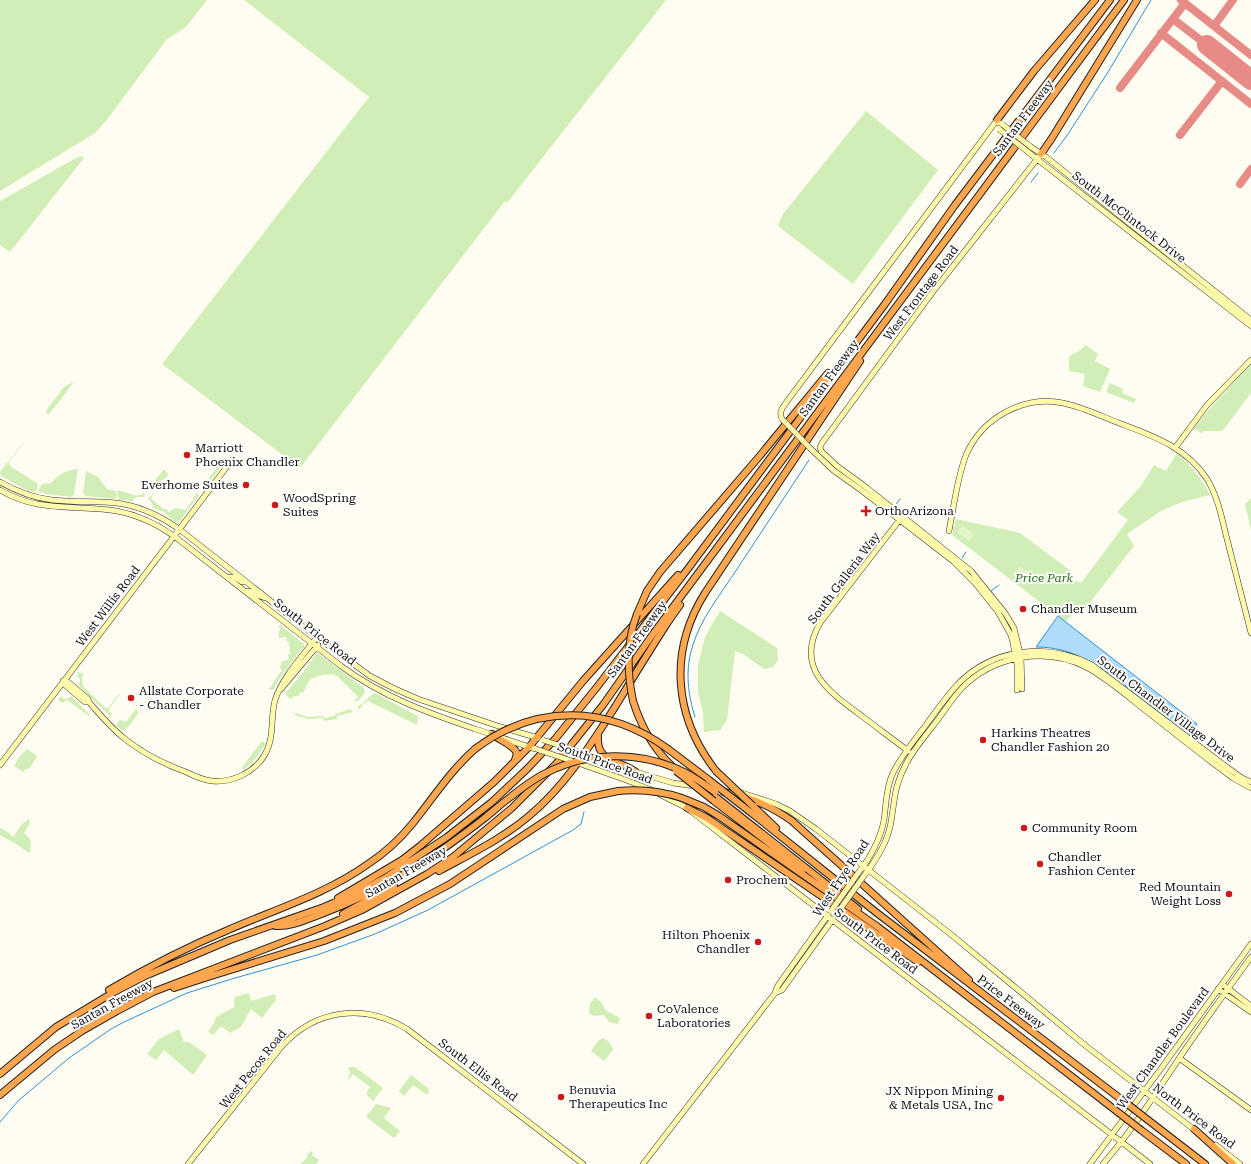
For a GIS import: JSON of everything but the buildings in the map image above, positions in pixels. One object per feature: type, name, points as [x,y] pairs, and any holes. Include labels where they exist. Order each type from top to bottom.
[{"type":"highway","points":[[998,125],[1034,70],[1095,0]]},
{"type":"highway","name":"Santan Freeway","points":[[0,1074],[56,1027],[114,992],[145,976],[230,940],[324,907],[361,891],[429,849],[470,820],[513,783],[551,744],[597,688],[868,327],[909,269],[1110,0]]},
{"type":"highway","name":"Santan Freeway","points":[[0,1096],[54,1050],[82,1031],[117,1011],[152,992],[306,934],[364,909],[427,874],[453,857],[512,808],[556,764],[603,705],[653,634],[1124,0]]},
{"type":"highway","points":[[1039,156],[1052,138],[1137,0]]},
{"type":"highway","points":[[870,921],[714,801],[664,759],[642,724],[633,701],[629,680],[630,640],[637,614],[647,591],[660,572],[816,388],[909,269]]},
{"type":"highway","points":[[751,809],[716,771],[693,735],[683,700],[681,681],[681,661],[684,642],[691,619],[705,593],[894,310]]},
{"type":"highway","points":[[364,909],[384,902],[487,845],[514,828],[540,807],[578,763],[582,753],[598,734],[668,622],[731,530]]},
{"type":"highway","points":[[324,907],[388,869],[420,846],[482,793],[514,763],[583,681],[648,610],[709,539]]},
{"type":"highway","points":[[56,1027],[106,992],[178,952],[348,878],[369,864],[399,839],[455,769],[475,749],[491,738],[520,724],[541,718],[570,715],[591,716],[616,721],[649,736],[751,809]]},
{"type":"highway","points":[[492,734],[503,742],[514,747],[518,756],[514,763]]},
{"type":"highway","points":[[598,734],[597,744],[601,753],[609,759],[629,767],[636,772]]},
{"type":"highway","points":[[272,926],[286,927],[343,906],[382,888],[434,856],[544,777],[569,766],[595,760],[626,759],[654,764],[672,770],[714,793],[863,905],[877,913]]},
{"type":"highway","points":[[704,788],[751,798],[792,821],[945,957],[988,998]]},
{"type":"highway","points":[[117,1011],[182,985],[324,941],[391,915],[441,890],[563,809],[590,797],[618,791],[656,791],[682,798],[704,807],[720,816],[870,921]]},
{"type":"highway","points":[[714,793],[857,907],[870,921]]},
{"type":"highway","points":[[686,808],[707,818],[967,996]]},
{"type":"highway","name":"Price Freeway","points":[[751,809],[806,856],[877,913],[1205,1164]]},
{"type":"highway","points":[[306,934],[376,896],[422,868],[445,853],[487,818]]},
{"type":"highway","name":"Price Freeway","points":[[870,921],[1186,1164]]},
{"type":"highway","points":[[1194,1129],[1233,1164]]},
{"type":"street","name":"South McClintock Drive","points":[[998,125],[1251,320]]},
{"type":"street","points":[[998,125],[781,411],[781,416],[782,419],[833,470],[901,518],[971,571],[1011,621],[1014,628],[1018,655],[1020,690]]},
{"type":"street","name":"South McClintock Drive","points":[[1039,156],[1251,326]]},
{"type":"street","name":"West Frontage Road","points":[[820,447],[822,442],[922,306],[1039,156]]},
{"type":"street","points":[[1175,448],[1207,405],[1251,360]]},
{"type":"street","points":[[949,531],[966,454],[973,442],[990,422],[1003,413],[1028,403],[1066,403],[1157,438],[1183,454],[1201,472],[1207,480],[1215,497],[1251,633]]},
{"type":"street","points":[[811,449],[820,447],[821,451],[832,462],[901,518]]},
{"type":"street","name":"West Willis Road","points":[[0,765],[232,460]]},
{"type":"street","name":"South Price Road","points":[[0,482],[16,491],[39,498],[124,504],[145,510],[179,529],[319,639],[361,670],[405,694],[494,725],[669,782],[743,793],[780,806],[805,821],[952,936],[1061,1025]]},
{"type":"street","name":"South Price Road","points":[[0,490],[24,500],[47,506],[108,510],[130,514],[150,521],[174,536],[227,576],[355,676],[400,701],[433,714],[643,786],[686,808],[1150,1164]]},
{"type":"street","points":[[47,506],[58,504],[75,504],[77,501]]},
{"type":"street","points":[[79,508],[82,505],[111,503]]},
{"type":"street","name":"South Galleria Way","points":[[901,518],[820,623],[814,635],[812,658],[817,674],[827,689],[912,754]]},
{"type":"street","points":[[227,576],[236,578],[242,582],[247,582]]},
{"type":"street","points":[[246,592],[251,592],[261,598],[267,598]]},
{"type":"street","points":[[64,681],[65,685],[85,702],[88,702],[116,732],[149,756],[198,778],[223,781],[241,776],[254,768],[264,756],[271,737],[274,706],[280,690],[319,639]]},
{"type":"street","name":"South Chandler Village Drive","points":[[1018,655],[1042,651],[1056,652],[1077,658],[1092,665],[1238,776],[1251,782]]},
{"type":"street","name":"West Frye Road","points":[[643,1164],[776,993],[782,990],[807,950],[830,918],[831,911],[863,867],[875,847],[882,829],[891,777],[907,750],[948,696],[962,681],[974,671],[988,663],[1018,655]]},
{"type":"street","name":"West Frye Road","points":[[830,918],[836,915],[880,853],[887,838],[891,823],[896,784],[912,754],[963,687],[976,676],[1018,655]]},
{"type":"street","name":"South Chandler Village Drive","points":[[1018,655],[1059,658],[1078,664],[1092,671],[1233,778],[1251,788]]},
{"type":"street","name":"West Chandler Boulevard","points":[[1090,1164],[1251,944]]},
{"type":"street","name":"West Chandler Boulevard","points":[[1104,1164],[1153,1098],[1179,1058],[1251,957]]},
{"type":"street","points":[[1220,987],[1251,1006]]},
{"type":"street","points":[[1226,991],[1251,1012]]},
{"type":"street","name":"West Pecos Road","points":[[188,1164],[290,1038],[301,1029],[318,1020],[338,1014],[350,1013]]},
{"type":"street","name":"South Ellis Road","points":[[350,1013],[380,1017],[407,1029],[583,1164]]},
{"type":"street","name":"North Price Road","points":[[1061,1025],[1153,1098],[1240,1164]]},
{"type":"street","points":[[1179,1058],[1251,1110]]},
{"type":"green space","points":[[0,0],[207,0],[186,27],[167,39],[106,121],[95,133],[0,191]]},
{"type":"green space","points":[[244,0],[666,0],[507,203],[505,201],[300,468],[162,364],[369,97]]},
{"type":"green space","points":[[866,111],[938,170],[853,284],[778,226],[783,214]]},
{"type":"green space","points":[[81,156],[84,158],[10,252],[0,245],[0,201]]},
{"type":"green space","points":[[1086,345],[1098,354],[1095,361],[1110,369],[1100,392],[1083,386],[1085,374],[1069,371],[1069,356],[1079,351]]},
{"type":"green space","points":[[1251,365],[1251,393],[1224,429],[1222,431],[1203,431],[1201,433],[1194,428],[1210,408]]},
{"type":"green space","points":[[73,383],[48,415],[46,411],[48,408],[63,388]]},
{"type":"green space","points":[[1110,383],[1123,389],[1122,393],[1136,399],[1134,403],[1106,392]]},
{"type":"green space","points":[[23,443],[9,462],[10,466],[38,484],[36,492],[28,491],[1,476],[0,472]]},
{"type":"green space","name":"Price Park","points":[[1177,453],[1196,472],[1210,495],[1182,502],[1161,511],[1127,534],[1134,546],[1081,614],[1074,612],[1066,622],[952,535],[956,519],[1020,533],[1071,571],[1073,580],[1081,583],[1128,520],[1117,512],[1141,486],[1154,465],[1166,471]]},
{"type":"green space","points":[[224,459],[224,463],[204,489],[202,487]]},
{"type":"green space","points":[[78,469],[74,494],[71,497],[45,494],[38,491],[42,484],[50,484],[62,474],[70,470]]},
{"type":"green space","points":[[164,469],[168,474],[167,477],[145,493]]},
{"type":"green space","points":[[86,471],[98,477],[107,489],[115,491],[117,495],[116,499],[86,496],[83,493]]},
{"type":"green space","points":[[118,490],[137,496],[142,495],[143,492],[145,494],[143,497],[136,497],[131,502],[127,500],[119,500]]},
{"type":"green space","points":[[154,492],[151,499],[164,509],[167,509],[168,512],[176,508],[186,510],[197,493],[199,495],[180,521],[175,522],[164,512],[153,508],[152,503],[148,499]]},
{"type":"green space","points":[[1251,498],[1251,530],[1245,504]]},
{"type":"green space","points":[[963,525],[974,534],[969,541],[957,532]]},
{"type":"green space","points":[[1020,566],[1031,574],[1026,580],[1016,572]]},
{"type":"green space","points":[[720,611],[777,648],[778,660],[773,667],[764,669],[743,654],[735,651],[727,720],[720,730],[704,732],[703,713],[698,692],[698,665],[705,637]]},
{"type":"green space","points":[[280,625],[304,644],[305,647],[301,650],[277,682],[274,689],[271,690],[267,688],[270,688],[280,672],[282,672],[280,667],[282,661],[289,660],[288,655],[290,653],[289,642],[287,641],[286,637],[279,638],[280,628],[278,626]]},
{"type":"green space","points":[[317,653],[364,688],[365,692],[361,698],[356,702],[354,701],[358,697],[337,676],[335,677],[334,674],[325,674],[310,679],[303,693],[300,692],[299,696],[295,696],[290,699],[285,694]]},
{"type":"green space","points":[[79,672],[84,674],[82,676],[83,686],[104,707],[108,708],[120,694],[109,709],[112,714],[110,716],[79,686],[80,679],[77,675]]},
{"type":"green space","points":[[375,693],[416,715],[418,717],[417,725],[368,701],[364,703],[359,710],[358,706]]},
{"type":"green space","points":[[61,696],[64,699],[71,696],[90,715],[89,716],[67,700],[62,703],[58,700]]},
{"type":"green space","points":[[136,709],[139,712],[130,725],[123,731],[116,725],[120,720],[126,722]]},
{"type":"green space","points":[[350,709],[353,712],[337,716],[337,719],[324,721],[323,718],[308,719],[294,715],[296,713],[308,717],[323,716],[325,718]]},
{"type":"green space","points":[[262,741],[266,744],[254,761],[243,770],[242,767]]},
{"type":"green space","points":[[27,749],[37,757],[28,770],[27,768],[23,772],[14,766],[19,757]]},
{"type":"green space","points":[[29,819],[30,823],[24,833],[31,842],[31,851],[28,853],[0,835],[0,828],[8,832],[13,837],[23,823]]},
{"type":"green space","points":[[249,993],[251,1001],[275,994],[276,1000],[262,1018],[251,1009],[241,1027],[230,1033],[221,1026],[213,1035],[208,1032],[216,1017],[234,1007],[234,997]]},
{"type":"green space","points":[[595,997],[602,1003],[605,1010],[620,1018],[618,1024],[609,1022],[604,1015],[594,1016],[589,1013],[590,1004]]},
{"type":"green space","points":[[179,1029],[184,1042],[189,1042],[207,1055],[193,1075],[164,1050],[156,1060],[147,1054],[159,1039]]},
{"type":"green space","points":[[603,1038],[610,1043],[613,1050],[604,1061],[591,1051],[598,1041]]},
{"type":"green space","points":[[348,1067],[355,1067],[383,1088],[373,1101],[366,1094],[370,1087],[353,1074],[348,1080],[350,1072]]},
{"type":"green space","points":[[411,1075],[428,1088],[429,1092],[427,1095],[413,1085],[404,1096],[399,1091]]},
{"type":"green space","points":[[376,1104],[391,1108],[384,1118],[400,1131],[394,1138],[366,1117]]},
{"type":"green space","points":[[311,1151],[313,1153],[312,1155],[319,1160],[316,1164],[300,1164],[307,1158],[307,1155]]},
{"type":"water","points":[[1058,616],[1197,724],[1189,736],[1124,685],[1090,662],[1065,651],[1036,647]]},
{"type":"waterway","points":[[1054,153],[1108,72],[1151,0]]},
{"type":"waterway","points":[[1031,182],[1038,173]]},
{"type":"waterway","points":[[695,717],[689,692],[688,674],[692,648],[700,627],[809,460]]},
{"type":"waterway","points":[[895,506],[900,499]]},
{"type":"waterway","points":[[962,558],[966,552]]},
{"type":"waterway","points":[[991,591],[999,585]]},
{"type":"waterway","points":[[0,1122],[18,1101],[69,1058],[111,1029],[124,1022],[187,993],[317,955],[375,934],[428,910],[573,830],[581,824],[584,812]]},
{"type":"taxiway","points":[[1181,0],[1251,55]]},
{"type":"taxiway","points":[[1214,26],[1233,0]]},
{"type":"taxiway","points":[[1120,88],[1185,3]]},
{"type":"taxiway","points":[[1173,19],[1207,45]]},
{"type":"taxiway","points":[[1161,33],[1251,104]]},
{"type":"taxiway","points":[[1180,135],[1222,81]]},
{"type":"taxiway","points":[[1240,184],[1251,169]]},
{"type":"runway","points":[[1207,45],[1251,80]]},
{"type":"place","name":"Marriott Phoenix Chandler","points":[[187,455]]},
{"type":"place","name":"Everhome Suites","points":[[246,485]]},
{"type":"place","name":"WoodSpring Suites","points":[[275,505]]},
{"type":"place","name":"OrthoArizona","points":[[866,511]]},
{"type":"place","name":"Chandler Museum","points":[[1023,609]]},
{"type":"place","name":"Allstate Corporate - Chandler","points":[[131,698]]},
{"type":"place","name":"Harkins Theatres Chandler Fashion 20","points":[[983,740]]},
{"type":"place","name":"Community Room","points":[[1024,828]]},
{"type":"place","name":"Chandler Fashion Center","points":[[1040,864]]},
{"type":"place","name":"Prochem","points":[[728,880]]},
{"type":"place","name":"Red Mountain Weight Loss","points":[[1229,894]]},
{"type":"place","name":"Hilton Phoenix Chandler","points":[[758,942]]},
{"type":"place","name":"CoValence Laboratories","points":[[649,1016]]},
{"type":"place","name":"Benuvia Therapeutics Inc","points":[[561,1097]]},
{"type":"place","name":"JX Nippon Mining & Metals USA, Inc","points":[[1001,1098]]}]
